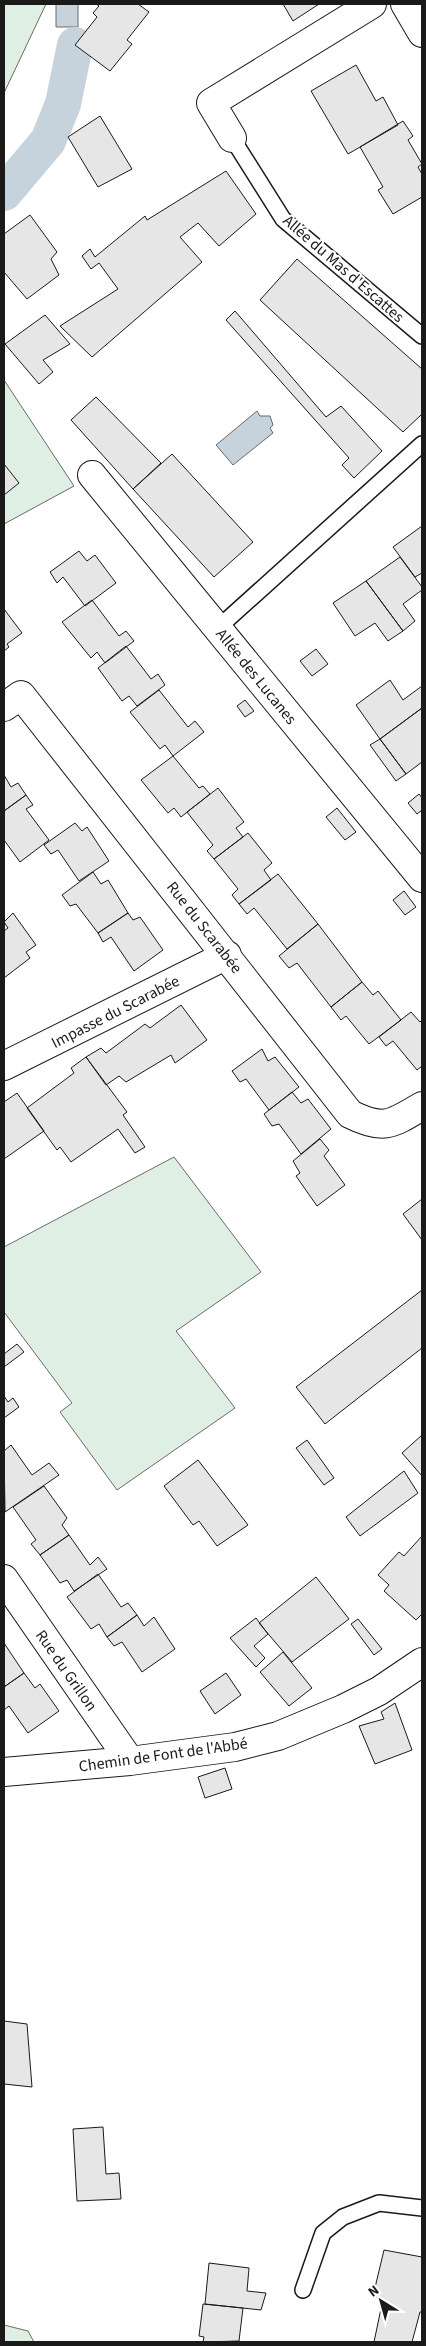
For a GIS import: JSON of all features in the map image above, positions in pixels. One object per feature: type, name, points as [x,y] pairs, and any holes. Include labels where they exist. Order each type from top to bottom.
[{"type":"street","name":"Allée du Mas d'Escattes","points":[[232,138],[212,103],[372,4]]},
{"type":"street","points":[[410,5],[422,32]]},
{"type":"street","name":"Allée des Lucanes","points":[[92,475],[422,878]]},
{"type":"street","name":"Rue du Scarabée","points":[[4,707],[21,695],[350,1114],[370,1124],[393,1124],[422,1106]]},
{"type":"street","name":"Impasse du Scarabée","points":[[4,1066],[227,955]]},
{"type":"street","name":"Rue du Grillon","points":[[4,1579],[130,1761]]},
{"type":"street","name":"Chemin de Font de l'Abbé","points":[[4,1772],[130,1761],[235,1747],[278,1736],[379,1691],[422,1662]]},
{"type":"lane","name":"Allée du Mas d'Escattes","points":[[232,138],[284,219],[422,336]]},
{"type":"lane","points":[[218,628],[422,444]]},
{"type":"lane","points":[[303,2290],[323,2233],[343,2217],[379,2203],[422,2208]]},
{"type":"green space","points":[[4,4],[46,4],[4,93]]},
{"type":"green space","points":[[4,380],[74,486],[4,524]]},
{"type":"green space","points":[[174,1157],[261,1272],[176,1331],[235,1408],[117,1490],[60,1412],[72,1403],[4,1312],[4,1247]]},
{"type":"green space","points":[[4,2325],[28,2331],[34,2342],[4,2342]]},
{"type":"shaded area","points":[[56,4],[78,4],[78,27],[56,27]]},
{"type":"shaded area","points":[[257,411],[260,416],[270,416],[273,425],[270,428],[273,433],[233,465],[216,445]]},
{"type":"building","points":[[96,4],[138,4],[149,12],[127,40],[132,44],[110,71],[75,45],[97,17],[93,13],[99,6]]},
{"type":"building","points":[[283,4],[319,4],[293,21]]},
{"type":"building","points":[[356,65],[376,101],[383,97],[398,125],[348,154],[311,91]]},
{"type":"building","points":[[100,116],[132,169],[98,187],[68,137]]},
{"type":"building","points":[[403,121],[413,136],[408,140],[422,164],[418,167],[422,174],[422,197],[393,214],[378,190],[383,187],[360,147]]},
{"type":"building","points":[[226,171],[256,214],[219,246],[198,223],[180,237],[202,262],[92,357],[60,326],[118,289],[99,263],[91,269],[82,256],[90,249],[95,257],[145,216],[147,220]]},
{"type":"building","points":[[30,215],[57,252],[51,259],[59,275],[27,299],[4,272],[4,234]]},
{"type":"building","points":[[297,259],[422,369],[422,414],[403,432],[260,300]]},
{"type":"building","points":[[235,311],[326,417],[341,406],[382,451],[354,478],[342,465],[349,458],[226,320]]},
{"type":"building","points":[[45,315],[70,344],[43,360],[53,372],[39,384],[5,344]]},
{"type":"building","points":[[96,397],[161,463],[133,489],[71,420]]},
{"type":"building","points":[[172,454],[253,542],[214,577],[133,489]]},
{"type":"building","points":[[4,464],[19,483],[4,495]]},
{"type":"building","points":[[422,526],[422,573],[415,577],[393,547]]},
{"type":"building","points":[[79,551],[87,561],[95,555],[116,583],[85,606],[63,577],[57,583],[50,572]]},
{"type":"building","points":[[400,557],[422,587],[422,590],[403,604],[415,621],[403,631],[366,581]]},
{"type":"building","points":[[366,581],[403,631],[388,641],[375,623],[355,636],[333,603]]},
{"type":"building","points":[[92,600],[119,636],[126,631],[134,641],[105,663],[97,652],[91,658],[62,622]]},
{"type":"building","points":[[4,609],[22,633],[7,644],[9,647],[4,651]]},
{"type":"building","points":[[126,646],[151,679],[158,674],[165,685],[137,706],[129,696],[122,701],[98,668]]},
{"type":"building","points":[[316,649],[328,664],[312,676],[300,661]]},
{"type":"building","points":[[390,680],[403,700],[422,686],[422,708],[380,739],[356,705]]},
{"type":"building","points":[[159,690],[188,727],[195,721],[204,732],[173,756],[165,745],[160,749],[130,712]]},
{"type":"building","points":[[245,700],[254,711],[245,717],[237,706]]},
{"type":"building","points":[[422,708],[422,762],[406,774],[380,739]]},
{"type":"building","points":[[380,739],[406,774],[396,781],[370,745]]},
{"type":"building","points":[[173,756],[199,788],[203,786],[210,794],[181,817],[174,808],[168,813],[141,780]]},
{"type":"building","points":[[4,775],[11,787],[18,783],[26,795],[4,811]]},
{"type":"building","points":[[218,788],[244,822],[236,828],[243,837],[214,859],[207,851],[213,845],[187,812]]},
{"type":"building","points":[[419,794],[422,798],[422,810],[417,814],[408,803]]},
{"type":"building","points":[[26,795],[33,805],[26,809],[49,840],[20,862],[4,840],[4,811]]},
{"type":"building","points":[[337,808],[356,832],[345,840],[326,817]]},
{"type":"building","points":[[75,823],[82,831],[87,827],[109,861],[79,881],[58,850],[51,854],[44,845]]},
{"type":"building","points":[[248,833],[272,863],[264,870],[271,880],[239,904],[232,895],[238,889],[214,859]]},
{"type":"building","points":[[93,872],[101,884],[108,880],[128,913],[98,933],[76,904],[70,906],[62,895]]},
{"type":"building","points":[[278,874],[318,924],[287,949],[254,908],[247,914],[239,904]]},
{"type":"building","points":[[404,891],[416,907],[405,915],[393,900]]},
{"type":"building","points":[[13,913],[36,945],[26,952],[30,958],[4,978],[4,931],[8,928],[4,922]]},
{"type":"building","points":[[128,913],[133,920],[140,917],[163,950],[134,971],[111,937],[103,942],[98,933]]},
{"type":"building","points":[[318,924],[362,982],[331,1007],[297,963],[289,968],[279,956]]},
{"type":"building","points":[[362,982],[373,995],[378,991],[401,1020],[369,1044],[346,1016],[341,1020],[331,1007]]},
{"type":"building","points":[[181,1005],[207,1040],[175,1063],[171,1055],[126,1082],[119,1076],[106,1085],[86,1057],[101,1048],[106,1053],[145,1024],[150,1028]]},
{"type":"building","points":[[411,1012],[420,1022],[422,1020],[422,1066],[417,1070],[393,1041],[386,1046],[379,1037]]},
{"type":"building","points":[[262,1049],[268,1061],[275,1057],[299,1087],[269,1110],[246,1079],[240,1082],[232,1071]]},
{"type":"building","points":[[86,1057],[127,1112],[123,1115],[145,1147],[135,1153],[118,1129],[71,1162],[60,1147],[57,1150],[27,1108],[74,1073],[71,1068]]},
{"type":"building","points":[[292,1092],[301,1103],[308,1099],[331,1129],[301,1154],[279,1124],[272,1126],[264,1114]]},
{"type":"building","points":[[17,1093],[44,1131],[4,1159],[4,1102]]},
{"type":"building","points":[[320,1139],[329,1150],[324,1156],[345,1185],[317,1206],[296,1176],[300,1173],[293,1161]]},
{"type":"building","points":[[422,1199],[422,1240],[403,1214]]},
{"type":"building","points":[[422,1290],[422,1348],[325,1424],[296,1387]]},
{"type":"building","points":[[17,1344],[24,1352],[4,1367],[4,1354]]},
{"type":"building","points":[[4,1396],[8,1402],[13,1398],[19,1407],[4,1418]]},
{"type":"building","points":[[422,1435],[422,1476],[402,1453]]},
{"type":"building","points":[[307,1440],[334,1478],[324,1485],[296,1448]]},
{"type":"building","points":[[11,1445],[32,1475],[49,1463],[59,1475],[5,1512],[4,1451]]},
{"type":"building","points":[[198,1460],[248,1525],[217,1546],[199,1521],[193,1525],[164,1486]]},
{"type":"building","points":[[404,1471],[418,1493],[360,1536],[346,1517]]},
{"type":"building","points":[[44,1486],[67,1518],[62,1525],[69,1535],[40,1555],[31,1544],[36,1540],[13,1507]]},
{"type":"building","points":[[69,1535],[90,1565],[98,1557],[107,1569],[74,1591],[67,1580],[60,1583],[40,1555]]},
{"type":"building","points":[[422,1536],[422,1614],[416,1620],[384,1591],[389,1585],[378,1575],[399,1552],[404,1556]]},
{"type":"building","points":[[98,1574],[121,1607],[128,1603],[137,1615],[107,1637],[99,1624],[91,1629],[67,1597]]},
{"type":"building","points":[[316,1577],[349,1619],[292,1662],[259,1623]]},
{"type":"building","points":[[137,1615],[144,1626],[154,1617],[175,1649],[142,1672],[122,1642],[114,1646],[107,1637]]},
{"type":"building","points":[[256,1618],[268,1634],[254,1646],[265,1658],[256,1667],[230,1638]]},
{"type":"building","points":[[358,1619],[382,1649],[374,1655],[351,1624]]},
{"type":"building","points":[[4,1643],[24,1673],[4,1687]]},
{"type":"building","points":[[283,1652],[312,1688],[289,1706],[260,1672]]},
{"type":"building","points":[[24,1673],[35,1688],[40,1684],[59,1711],[28,1733],[9,1706],[4,1710],[4,1687]]},
{"type":"building","points":[[226,1673],[241,1695],[215,1714],[200,1691]]},
{"type":"building","points":[[395,1703],[412,1750],[375,1764],[359,1726],[384,1719],[381,1712]]},
{"type":"building","points":[[225,1768],[232,1789],[205,1798],[198,1777]]},
{"type":"building","points":[[4,2021],[27,2024],[32,2087],[4,2084]]},
{"type":"building","points":[[103,2127],[106,2174],[119,2173],[121,2199],[77,2201],[73,2129]]},
{"type":"building","points":[[384,2250],[422,2257],[422,2312],[420,2312],[412,2342],[374,2342],[383,2299],[373,2296]]},
{"type":"building","points":[[209,2263],[249,2268],[247,2291],[266,2293],[261,2310],[205,2304]]},
{"type":"building","points":[[203,2304],[243,2308],[239,2341],[203,2342],[204,2337],[199,2336]]},
{"type":"waterway","points":[[4,193],[48,141],[63,104],[75,45]]}]
